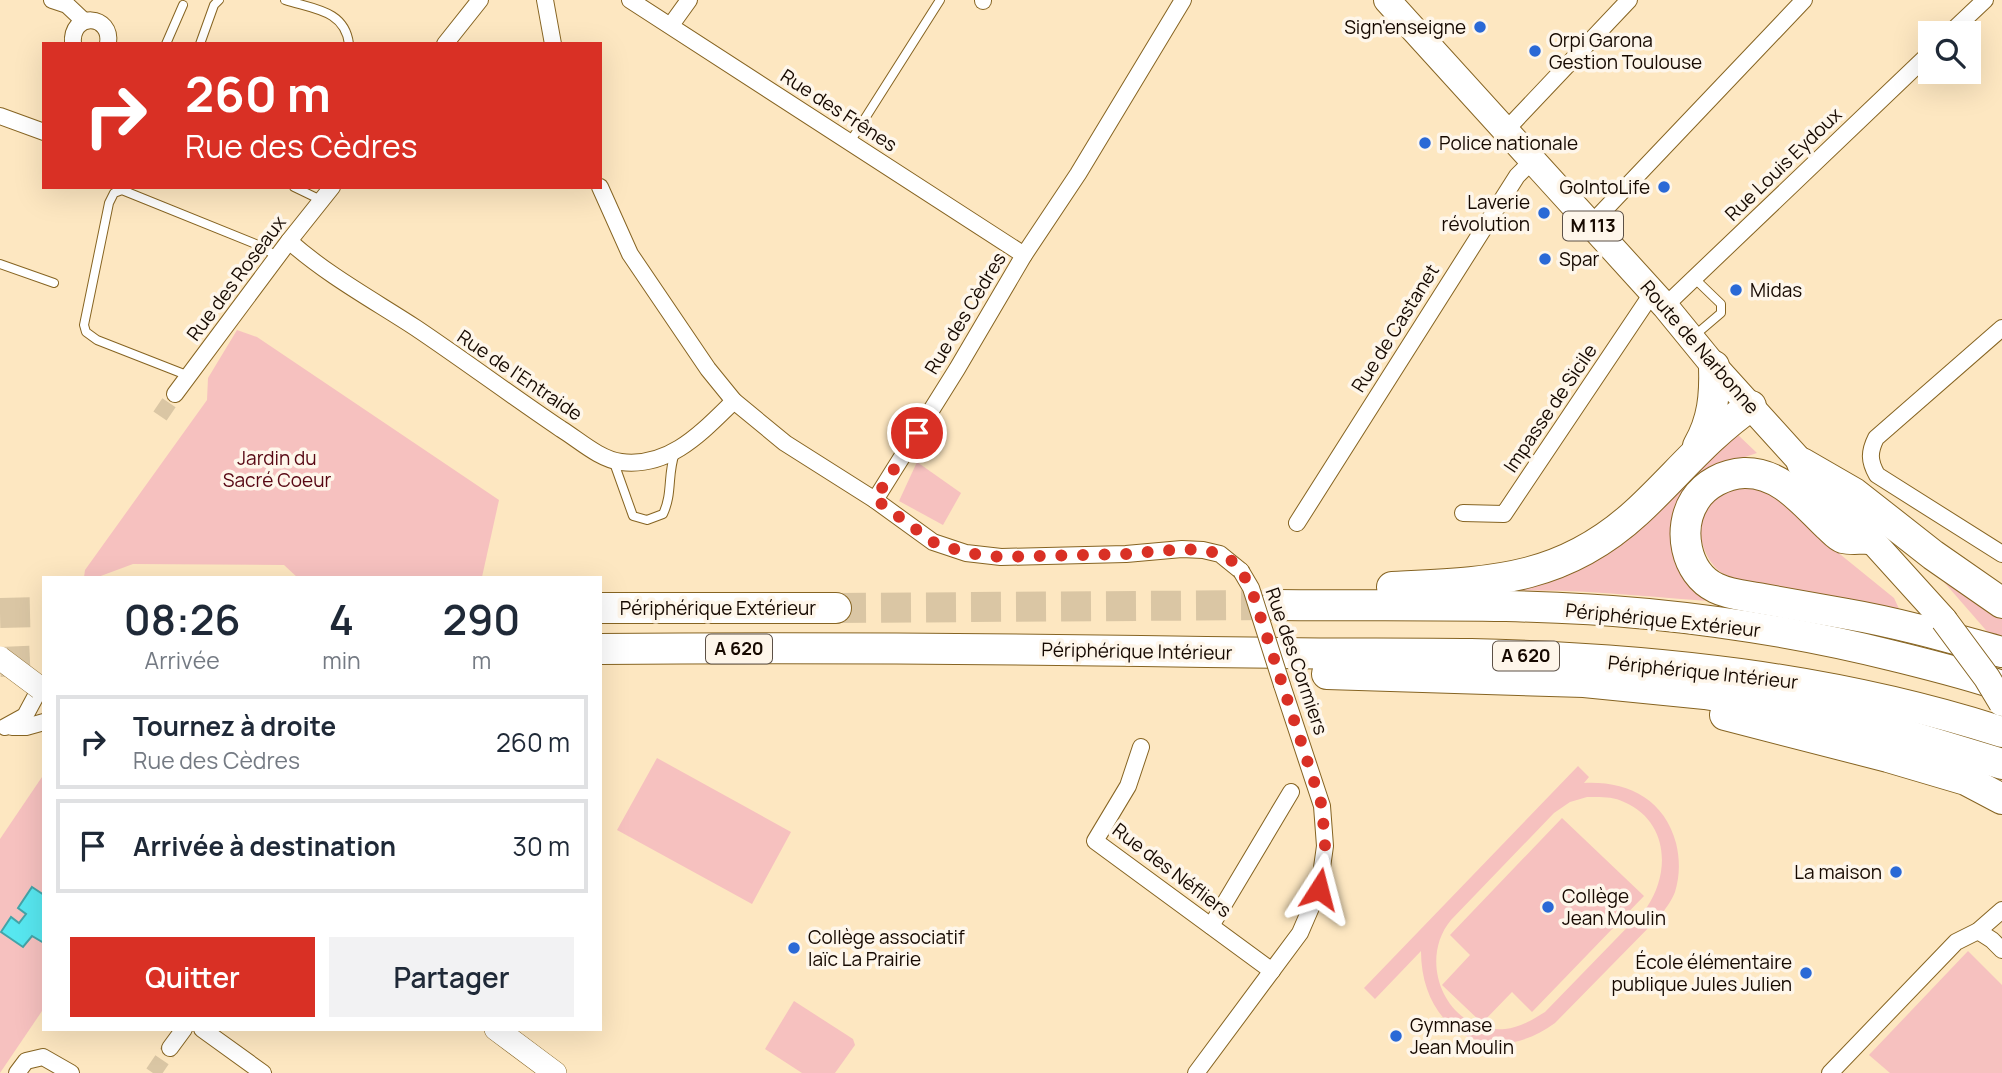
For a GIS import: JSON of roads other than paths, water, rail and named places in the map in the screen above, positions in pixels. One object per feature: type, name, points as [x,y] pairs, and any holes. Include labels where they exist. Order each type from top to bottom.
[{"type":"highway","points":[[1692,457],[1712,416],[1715,397],[1714,366]]},
{"type":"highway","points":[[1692,457],[1731,419],[1751,406]]},
{"type":"highway","name":"Périphérique Extérieur","points":[[1692,457],[1609,536],[1555,565],[1500,580],[1286,592],[1275,605],[1564,609],[1649,614],[1862,648],[2002,686]]},
{"type":"highway","points":[[1802,463],[1854,493],[1933,555],[2002,603]]},
{"type":"highway","points":[[1870,539],[1841,537],[1782,483],[1765,475],[1745,473],[1727,475],[1711,483],[1696,498],[1685,528],[1688,550],[1697,572],[1715,588],[1913,628],[2002,652]]},
{"type":"highway","name":"Périphérique Extérieur","points":[[602,608],[836,608]]},
{"type":"highway","name":"Périphérique Intérieur","points":[[602,649],[1043,649],[1470,654],[1633,663],[1722,672],[1825,687],[1918,708],[2002,732]]},
{"type":"highway","points":[[1043,649],[1065,668],[1584,682],[1681,691],[1778,706],[1877,726],[2002,764]]},
{"type":"highway","points":[[1584,682],[1595,692],[1633,695],[1753,722],[1888,757],[1966,780],[2002,799]]},
{"type":"main road","name":"Route de Narbonne","points":[[1387,0],[1659,299],[1714,366],[1944,620],[2002,703]]},
{"type":"street","points":[[52,0],[67,5],[84,21]]},
{"type":"street","points":[[447,42],[480,0]]},
{"type":"street","points":[[545,0],[554,42]]},
{"type":"street","name":"Rue des Frênes","points":[[630,0],[1024,255]]},
{"type":"street","points":[[671,25],[689,0]]},
{"type":"street","name":"Rue des Cèdres","points":[[875,499],[1183,0]]},
{"type":"street","points":[[1506,130],[1629,0]]},
{"type":"street","points":[[1591,224],[1804,0]]},
{"type":"street","points":[[1963,21],[1985,0]]},
{"type":"street","points":[[72,42],[76,26],[92,20],[106,29],[108,42]]},
{"type":"street","name":"Rue Louis Eydoux","points":[[1659,299],[1694,278],[1918,63]]},
{"type":"street","points":[[0,116],[42,131]]},
{"type":"street","name":"Rue de Castanet","points":[[1297,523],[1517,176],[1533,160]]},
{"type":"street","points":[[601,189],[631,254],[708,369],[734,401],[785,443],[875,499]]},
{"type":"street","name":"Rue des Roseaux","points":[[175,394],[326,194]]},
{"type":"street","name":"Rue de l'Entraide","points":[[289,241],[314,263],[417,329],[579,441],[601,455],[620,462],[642,462],[675,453],[707,428],[734,401]]},
{"type":"street","name":"Impasse de Sicile","points":[[1463,513],[1504,514],[1659,299]]},
{"type":"street","points":[[2002,328],[1876,438],[1870,451],[1871,464],[1877,475],[2002,554]]},
{"type":"street","name":"Rue des Cormiers","points":[[875,499],[933,542],[966,553],[1001,557],[1203,550],[1220,554],[1241,571],[1251,588],[1322,806],[1325,846],[1319,889],[1300,933],[1196,1073]]},
{"type":"street","points":[[0,658],[42,689],[24,716],[2,727]]},
{"type":"street","points":[[2,727],[26,727],[42,723]]},
{"type":"street","name":"Rue des Néfliers","points":[[1141,747],[1128,786],[1095,841],[1272,971]]},
{"type":"street","points":[[1211,926],[1291,792]]},
{"type":"street","points":[[1830,1073],[1956,942],[1978,931],[2002,910]]},
{"type":"street","points":[[1978,931],[2002,950]]},
{"type":"street","points":[[170,1048],[183,1031]]},
{"type":"street","points":[[205,1031],[263,1073]]},
{"type":"street","points":[[499,1031],[555,1073]]},
{"type":"street","points":[[17,1073],[26,1061],[43,1058],[71,1073]]},
{"type":"lane","points":[[201,42],[214,5],[219,0]]},
{"type":"lane","points":[[285,0],[337,17],[348,32],[349,42]]},
{"type":"lane","points":[[850,142],[940,0]]},
{"type":"lane","points":[[167,42],[183,5]]},
{"type":"lane","points":[[303,189],[326,194]]},
{"type":"lane","points":[[189,376],[97,340],[86,332],[84,325],[109,203],[114,193],[122,190],[263,247],[276,257]]},
{"type":"lane","points":[[0,264],[54,283]]},
{"type":"lane","points":[[1692,338],[1721,313],[1721,304],[1694,278]]},
{"type":"lane","points":[[612,459],[633,516],[647,520],[663,514],[669,502],[669,468],[675,453]]},
{"type":"water","points":[[32,887],[42,894],[42,942],[32,936],[23,947],[1,932],[11,917],[19,923],[26,914],[18,908]]},
{"type":"tunnel","points":[[160,416],[175,394]]},
{"type":"tunnel","points":[[836,608],[1275,605]]},
{"type":"tunnel","points":[[0,613],[42,612]]},
{"type":"tunnel","points":[[0,662],[42,660]]},
{"type":"tunnel","points":[[153,1073],[170,1048]]},
{"type":"place","name":"Sign'enseigne","points":[[1480,27]]},
{"type":"place","name":"Orpi Garona Gestion Toulouse","points":[[1535,51]]},
{"type":"place","name":"Police nationale","points":[[1425,143]]},
{"type":"place","name":"GoIntoLife","points":[[1664,187]]},
{"type":"place","name":"Laverie révolution","points":[[1544,213]]},
{"type":"place","name":"Spar","points":[[1545,259]]},
{"type":"place","name":"Midas","points":[[1736,290]]},
{"type":"place","name":"La maison","points":[[1896,872]]},
{"type":"place","name":"Collège Jean Moulin","points":[[1548,907]]},
{"type":"place","name":"Collège associatif laïc La Prairie","points":[[794,948]]},
{"type":"place","name":"École élémentaire publique Jules Julien","points":[[1806,973]]},
{"type":"place","name":"Gymnase Jean Moulin","points":[[1396,1036]]},
{"type":"park label","name":"Jardin du Sacré Coeur","points":[[277,469]]}]
